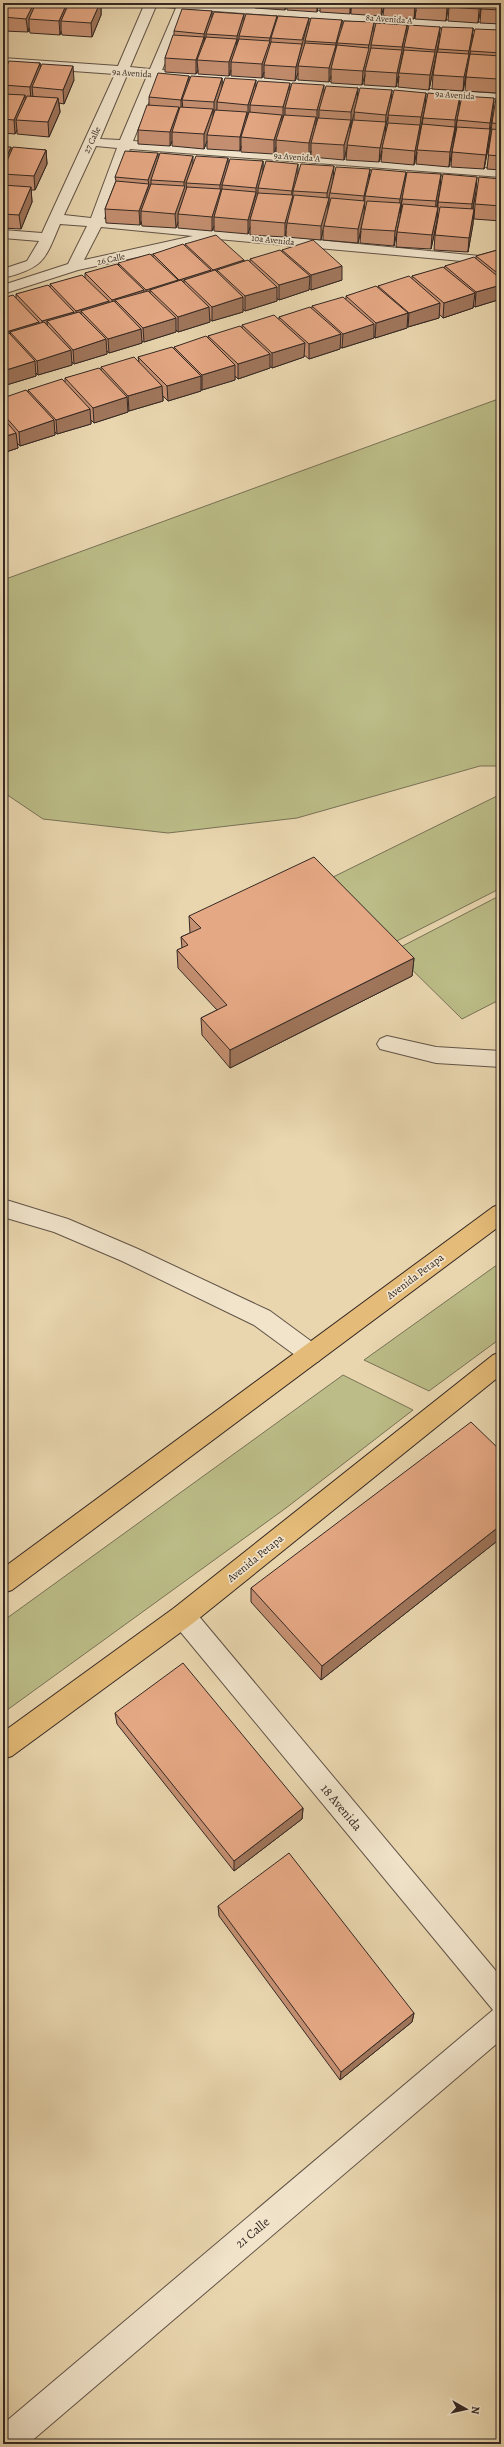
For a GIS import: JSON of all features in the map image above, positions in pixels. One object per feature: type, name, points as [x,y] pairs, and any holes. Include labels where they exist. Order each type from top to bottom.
[{"type":"main road","name":"Avenida Petapa","points":[[3,1582],[501,1213]]},
{"type":"main road","name":"Avenida Petapa","points":[[3,1747],[183,1616],[501,1362]]},
{"type":"street","name":"27 Calle","points":[[3,274],[32,264],[42,251],[57,220],[58,210],[92,142],[151,3]]},
{"type":"street","name":"8a Avenida A","points":[[157,3],[501,28]]},
{"type":"street","points":[[74,267],[96,223],[125,144],[184,4]]},
{"type":"street","name":"9a Avenida","points":[[3,62],[122,72],[501,98]]},
{"type":"street","name":"9a Avenida A","points":[[92,142],[501,173]]},
{"type":"street","name":"10a Avenida","points":[[57,220],[495,259]]},
{"type":"street","points":[[3,234],[48,238]]},
{"type":"street","name":"26 Calle","points":[[3,290],[74,267],[221,235]]},
{"type":"street","points":[[452,272],[495,259]]},
{"type":"street","points":[[387,1044],[436,1055],[501,1059]]},
{"type":"street","points":[[3,1208],[60,1225],[130,1255],[262,1318],[311,1354]]},
{"type":"street","name":"18 Avenida","points":[[183,1616],[501,1998]]},
{"type":"street","name":"21 Calle","points":[[4,2444],[501,2021]]},
{"type":"green space","points":[[501,398],[501,766],[480,766],[297,818],[168,833],[43,819],[3,792],[3,580]]},
{"type":"green space","points":[[497,796],[501,800],[501,888],[389,945],[325,881]]},
{"type":"green space","points":[[501,895],[501,999],[462,1019],[393,951]]},
{"type":"green space","points":[[501,1262],[501,1338],[429,1391],[364,1360]]},
{"type":"green space","points":[[343,1375],[413,1410],[286,1508],[3,1713],[3,1621]]},
{"type":"building","points":[[3,3],[34,3],[26,19],[3,17]]},
{"type":"building","points":[[36,3],[67,3],[59,21],[29,19]]},
{"type":"building","points":[[69,3],[100,3],[91,23],[61,21]]},
{"type":"building","points":[[389,3],[415,3],[415,5]]},
{"type":"building","points":[[417,3],[448,3],[447,7],[416,5]]},
{"type":"building","points":[[450,3],[481,3],[479,9],[449,7]]},
{"type":"building","points":[[482,3],[501,3],[501,10],[481,9]]},
{"type":"building","points":[[182,9],[212,11],[204,34],[174,31]]},
{"type":"building","points":[[214,12],[244,14],[237,36],[206,34]]},
{"type":"building","points":[[246,14],[277,16],[270,38],[239,36]]},
{"type":"building","points":[[278,16],[309,18],[302,40],[271,38]]},
{"type":"building","points":[[311,18],[342,20],[336,43],[305,41]]},
{"type":"building","points":[[344,21],[374,22],[369,45],[337,43]]},
{"type":"building","points":[[376,23],[407,25],[402,47],[371,45]]},
{"type":"building","points":[[409,25],[440,27],[435,50],[404,47]]},
{"type":"building","points":[[442,27],[473,28],[469,51],[438,49]]},
{"type":"building","points":[[475,29],[501,30],[501,53],[470,51]]},
{"type":"building","points":[[173,35],[204,37],[196,60],[165,58]]},
{"type":"building","points":[[206,37],[237,39],[229,62],[197,60]]},
{"type":"building","points":[[239,39],[270,41],[262,64],[231,62]]},
{"type":"building","points":[[271,42],[302,44],[296,67],[264,65]]},
{"type":"building","points":[[305,43],[336,45],[329,68],[298,66]]},
{"type":"building","points":[[337,45],[369,48],[363,71],[331,69]]},
{"type":"building","points":[[371,48],[402,50],[397,73],[365,71]]},
{"type":"building","points":[[404,50],[435,52],[430,75],[399,73]]},
{"type":"building","points":[[437,52],[469,54],[464,77],[433,75]]},
{"type":"building","points":[[470,54],[501,56],[498,79],[466,77]]},
{"type":"building","points":[[3,61],[7,61],[3,71]]},
{"type":"building","points":[[9,61],[40,63],[30,87],[3,85],[3,75]]},
{"type":"building","points":[[42,64],[73,66],[63,90],[32,87]]},
{"type":"building","points":[[158,73],[189,76],[181,100],[149,97]]},
{"type":"building","points":[[191,76],[222,78],[214,102],[182,100]]},
{"type":"building","points":[[225,78],[256,80],[248,105],[217,102]]},
{"type":"building","points":[[258,81],[290,83],[283,107],[250,105]]},
{"type":"building","points":[[292,83],[324,85],[317,110],[285,108]]},
{"type":"building","points":[[326,86],[358,88],[351,112],[319,110]]},
{"type":"building","points":[[360,88],[392,90],[386,115],[354,112]]},
{"type":"building","points":[[394,90],[426,93],[421,117],[388,115]]},
{"type":"building","points":[[428,93],[460,96],[455,120],[423,118]]},
{"type":"building","points":[[3,94],[25,95],[14,120],[3,119]]},
{"type":"building","points":[[27,96],[58,98],[48,122],[16,120]]},
{"type":"building","points":[[462,96],[494,98],[490,123],[457,120]]},
{"type":"building","points":[[496,98],[501,98],[501,124],[492,123]]},
{"type":"building","points":[[147,105],[179,107],[170,132],[138,130]]},
{"type":"building","points":[[180,107],[213,109],[204,134],[172,132]]},
{"type":"building","points":[[215,110],[247,112],[240,137],[207,135]]},
{"type":"building","points":[[249,112],[282,115],[274,140],[241,137]]},
{"type":"building","points":[[284,115],[316,117],[309,143],[276,140]]},
{"type":"building","points":[[318,118],[351,120],[344,145],[311,143]]},
{"type":"building","points":[[353,120],[386,122],[380,148],[347,145]]},
{"type":"building","points":[[388,123],[420,125],[415,151],[382,148]]},
{"type":"building","points":[[422,124],[455,127],[450,152],[417,150]]},
{"type":"building","points":[[457,127],[490,129],[486,155],[452,152]]},
{"type":"building","points":[[492,129],[501,130],[501,156],[488,155]]},
{"type":"building","points":[[3,147],[11,147],[3,165]]},
{"type":"building","points":[[13,147],[46,150],[34,176],[3,174],[3,170]]},
{"type":"building","points":[[125,151],[158,153],[148,180],[115,177]]},
{"type":"building","points":[[160,153],[193,156],[184,182],[151,180]]},
{"type":"building","points":[[196,156],[228,158],[220,185],[186,183]]},
{"type":"building","points":[[230,159],[263,161],[256,188],[222,185]]},
{"type":"building","points":[[266,161],[298,164],[292,191],[258,188]]},
{"type":"building","points":[[301,164],[334,166],[327,193],[293,191]]},
{"type":"building","points":[[336,167],[370,169],[364,196],[330,193]]},
{"type":"building","points":[[372,169],[406,172],[400,199],[365,196]]},
{"type":"building","points":[[407,172],[441,174],[436,201],[402,199]]},
{"type":"building","points":[[443,174],[477,177],[472,204],[438,202]]},
{"type":"building","points":[[479,177],[501,179],[501,206],[475,204]]},
{"type":"building","points":[[116,181],[149,184],[139,211],[105,209]]},
{"type":"building","points":[[151,184],[185,186],[175,214],[141,211]]},
{"type":"building","points":[[3,185],[31,187],[19,215],[3,214]]},
{"type":"building","points":[[187,187],[221,189],[212,217],[178,214]]},
{"type":"building","points":[[222,189],[256,192],[248,220],[214,217]]},
{"type":"building","points":[[258,193],[293,195],[285,223],[250,220]]},
{"type":"building","points":[[294,195],[329,198],[321,226],[287,223]]},
{"type":"building","points":[[331,198],[365,201],[358,229],[324,226]]},
{"type":"building","points":[[367,201],[401,203],[395,231],[361,229]]},
{"type":"building","points":[[403,204],[438,207],[432,235],[397,232]]},
{"type":"building","points":[[440,207],[474,209],[469,238],[435,235]]},
{"type":"building","points":[[216,235],[244,260],[213,270],[185,244]]},
{"type":"building","points":[[313,240],[342,266],[311,275],[282,250]]},
{"type":"building","points":[[183,244],[211,270],[179,280],[153,254]]},
{"type":"building","points":[[501,249],[501,276],[476,256]]},
{"type":"building","points":[[280,250],[310,276],[279,285],[250,259]]},
{"type":"building","points":[[150,254],[178,280],[146,290],[118,263]]},
{"type":"building","points":[[474,257],[501,279],[501,285],[476,292],[445,266]]},
{"type":"building","points":[[248,260],[277,287],[245,296],[217,270]]},
{"type":"building","points":[[117,264],[144,290],[112,300],[85,273]]},
{"type":"building","points":[[443,267],[475,293],[444,303],[412,276]]},
{"type":"building","points":[[215,270],[243,297],[212,307],[184,280]]},
{"type":"building","points":[[82,275],[109,301],[76,311],[50,284]]},
{"type":"building","points":[[409,276],[440,303],[409,313],[378,286]]},
{"type":"building","points":[[181,280],[209,307],[178,317],[150,290]]},
{"type":"building","points":[[48,285],[74,312],[42,321],[16,294]]},
{"type":"building","points":[[376,286],[408,313],[376,323],[346,296]]},
{"type":"building","points":[[148,291],[176,318],[143,328],[115,300]]},
{"type":"building","points":[[13,295],[39,322],[6,332],[3,329],[3,298]]},
{"type":"building","points":[[343,297],[374,324],[343,334],[312,306]]},
{"type":"building","points":[[114,301],[141,329],[108,339],[81,311]]},
{"type":"building","points":[[310,307],[341,334],[309,344],[279,317]]},
{"type":"building","points":[[79,312],[106,339],[73,350],[47,321]]},
{"type":"building","points":[[274,315],[305,343],[272,353],[242,325]]},
{"type":"building","points":[[44,322],[71,350],[37,361],[10,332]]},
{"type":"building","points":[[240,326],[270,354],[238,364],[208,336]]},
{"type":"building","points":[[9,333],[35,361],[3,371],[3,334]]},
{"type":"building","points":[[206,336],[235,365],[202,375],[174,347]]},
{"type":"building","points":[[172,347],[201,376],[167,386],[138,357]]},
{"type":"building","points":[[134,357],[162,386],[128,396],[101,367]]},
{"type":"building","points":[[99,368],[127,397],[93,408],[65,378]]},
{"type":"building","points":[[62,379],[90,409],[56,420],[28,390]]},
{"type":"building","points":[[26,390],[54,420],[19,432],[3,414],[3,398]]},
{"type":"building","points":[[3,418],[16,433],[3,437]]},
{"type":"building","points":[[314,857],[414,958],[230,1050],[201,1018],[227,1005],[177,950],[188,945],[181,937],[201,928],[189,916]]},
{"type":"building","points":[[471,1422],[501,1451],[501,1525],[322,1666],[251,1588]]},
{"type":"building","points":[[183,1663],[303,1808],[234,1861],[115,1713]]},
{"type":"building","points":[[289,1853],[414,2013],[341,2072],[218,1906]]}]
